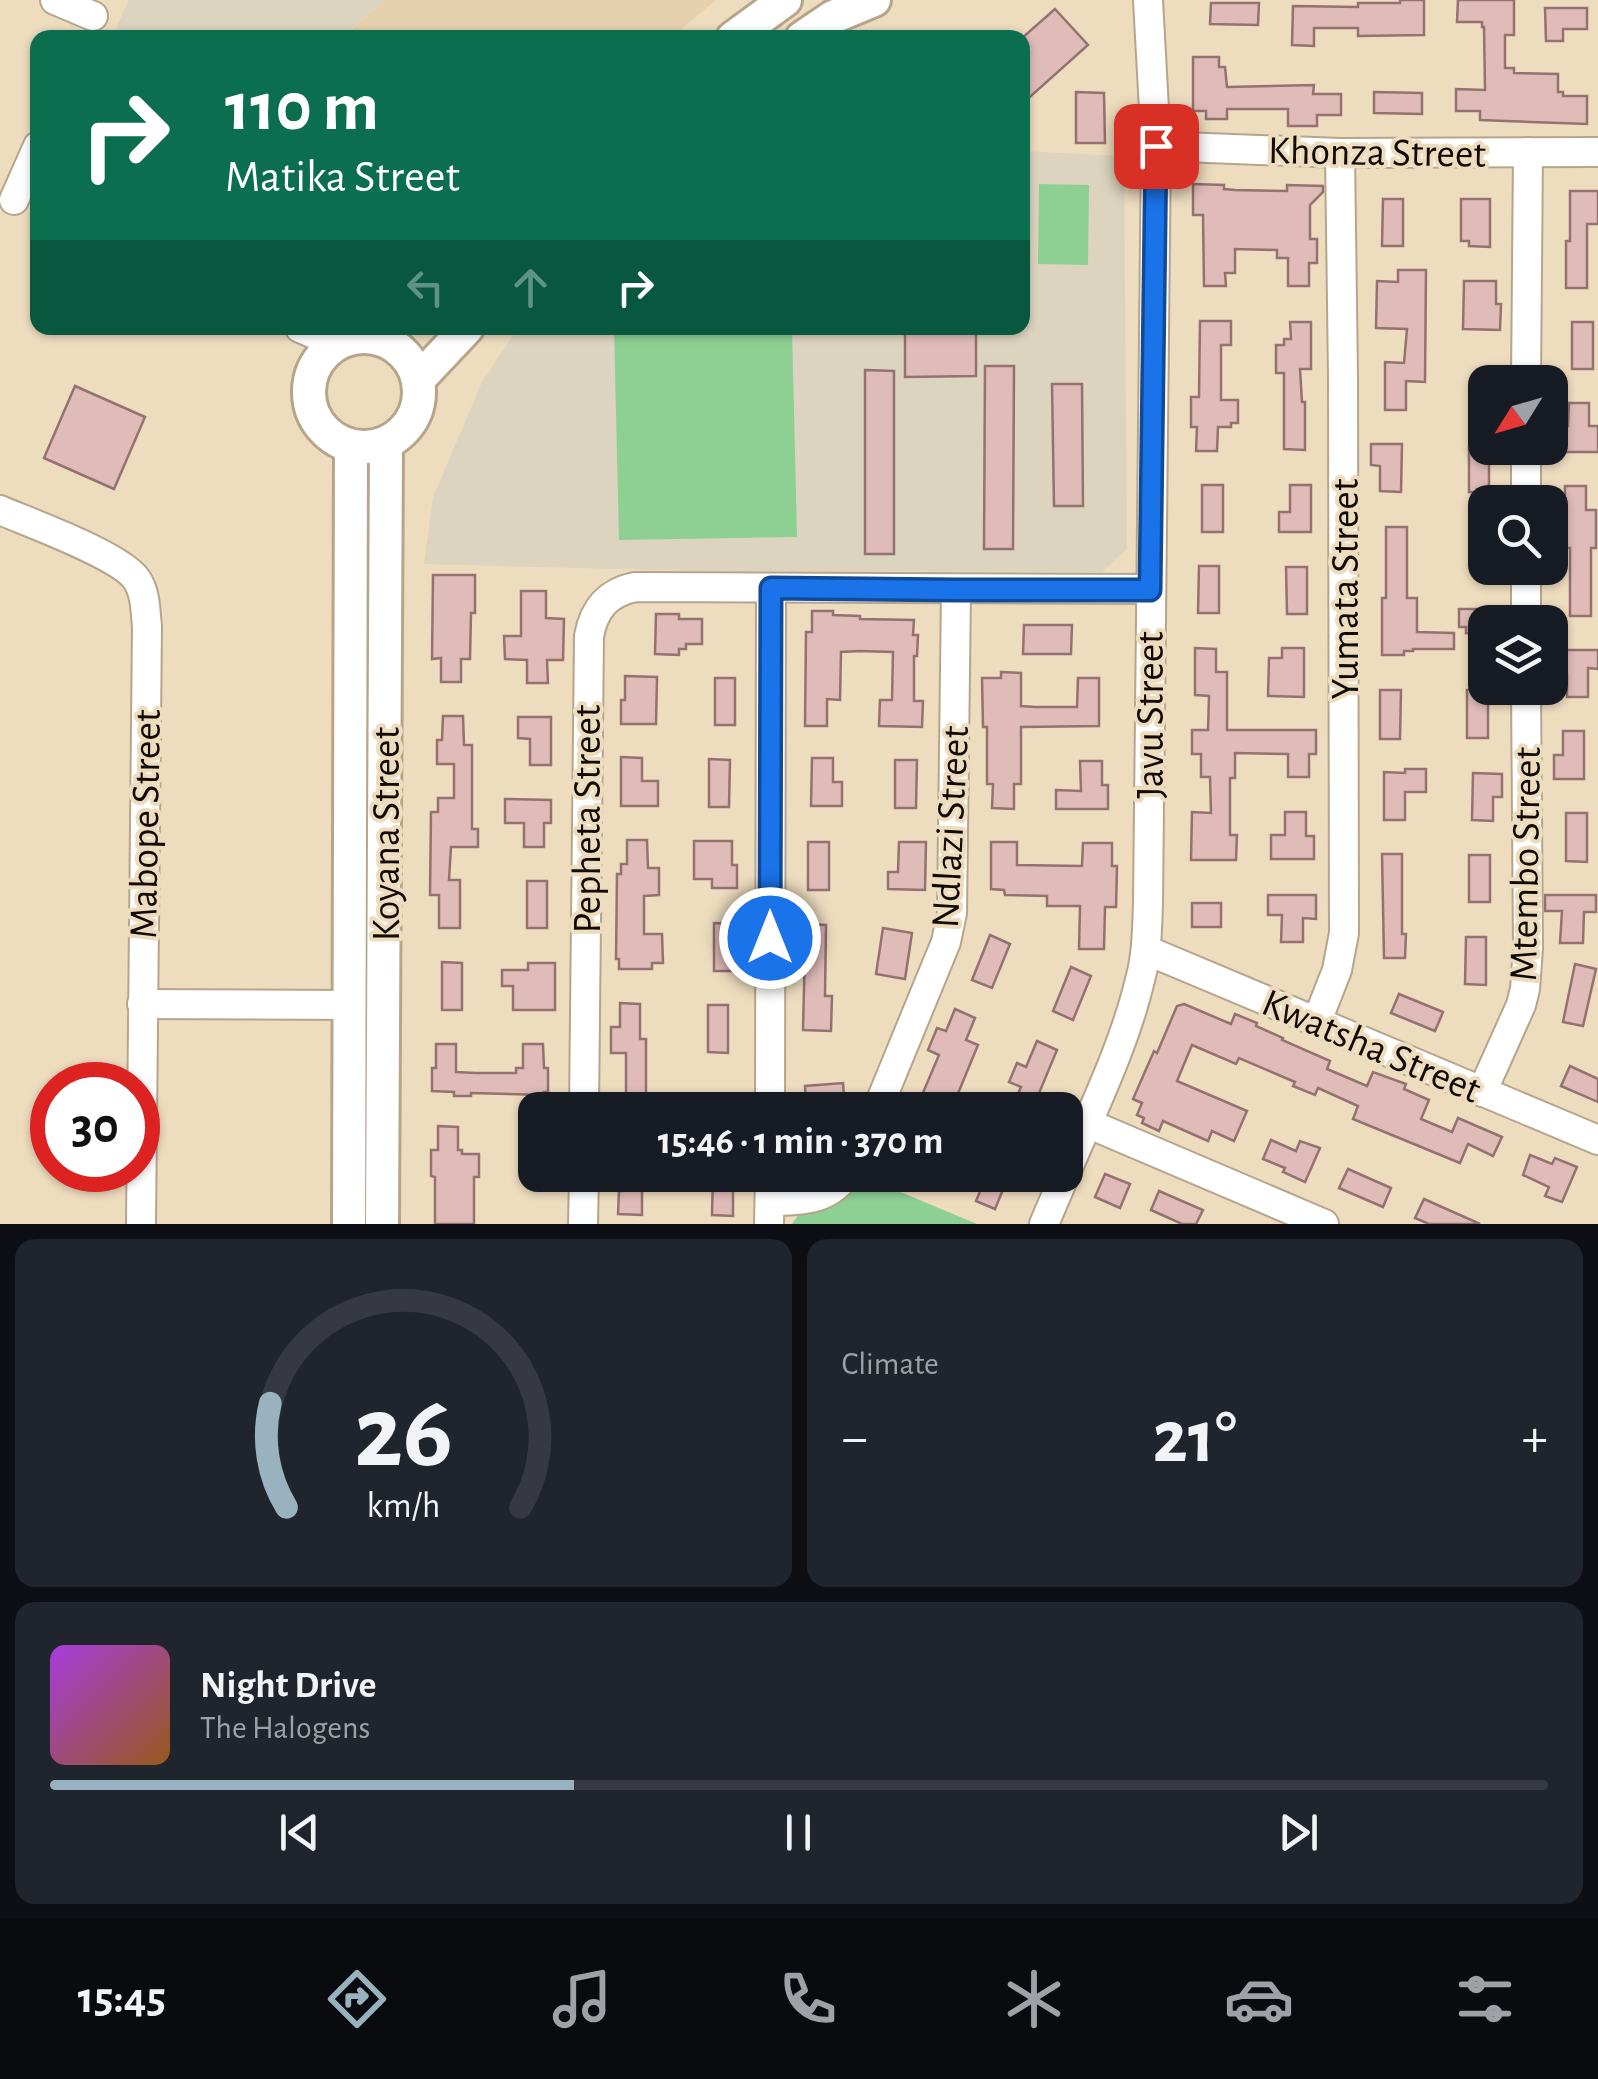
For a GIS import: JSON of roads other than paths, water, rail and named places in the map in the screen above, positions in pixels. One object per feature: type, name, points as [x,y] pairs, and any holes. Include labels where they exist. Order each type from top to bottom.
[{"type":"main road","points":[[814,30],[853,4]]},
{"type":"main road","points":[[742,30],[771,5]]},
{"type":"main road","points":[[396,335],[412,364],[420,393],[414,418],[386,444],[351,446],[328,434],[313,412],[312,374],[326,352],[337,344],[362,337],[396,335]]},
{"type":"main road","points":[[418,380],[460,335]]},
{"type":"main road","name":"Koyana Street","points":[[382,1224],[386,444]]},
{"type":"main road","name":"Koyana Street","points":[[349,1224],[351,446]]},
{"type":"street","points":[[55,0],[93,18]]},
{"type":"street","name":"Javu Street","points":[[1083,1132],[1127,1023],[1146,950],[1156,146],[1148,0]]},
{"type":"street","name":"Khonza Street","points":[[1156,146],[1340,153],[1598,152]]},
{"type":"street","points":[[1526,365],[1528,152]]},
{"type":"street","name":"Yumata Street","points":[[1317,1021],[1337,970],[1344,933],[1340,153]]},
{"type":"street","points":[[17,202],[30,167]]},
{"type":"street","points":[[316,335],[337,344]]},
{"type":"street","name":"Mabope Street","points":[[0,510],[112,558],[137,579],[144,595],[147,626],[140,1224]]},
{"type":"street","name":"Pepheta Street","points":[[584,1092],[589,636],[594,616],[614,593],[635,587],[771,588]]},
{"type":"street","points":[[770,1092],[771,588],[1150,590]]},
{"type":"street","name":"Ndlazi Street","points":[[884,1092],[946,942],[952,913],[956,590]]},
{"type":"street","name":"Mtembo Street","points":[[1482,1092],[1525,989],[1526,705]]},
{"type":"street","name":"Kwatsha Street","points":[[1146,950],[1598,1140]]},
{"type":"street","points":[[142,1004],[350,1005]]},
{"type":"street","points":[[1087,1122],[1324,1224]]},
{"type":"street","points":[[583,1224],[584,1192]]},
{"type":"street","points":[[770,1200],[816,1198],[828,1192]]},
{"type":"street","name":"Javu Street","points":[[1044,1224],[1058,1192]]}]
